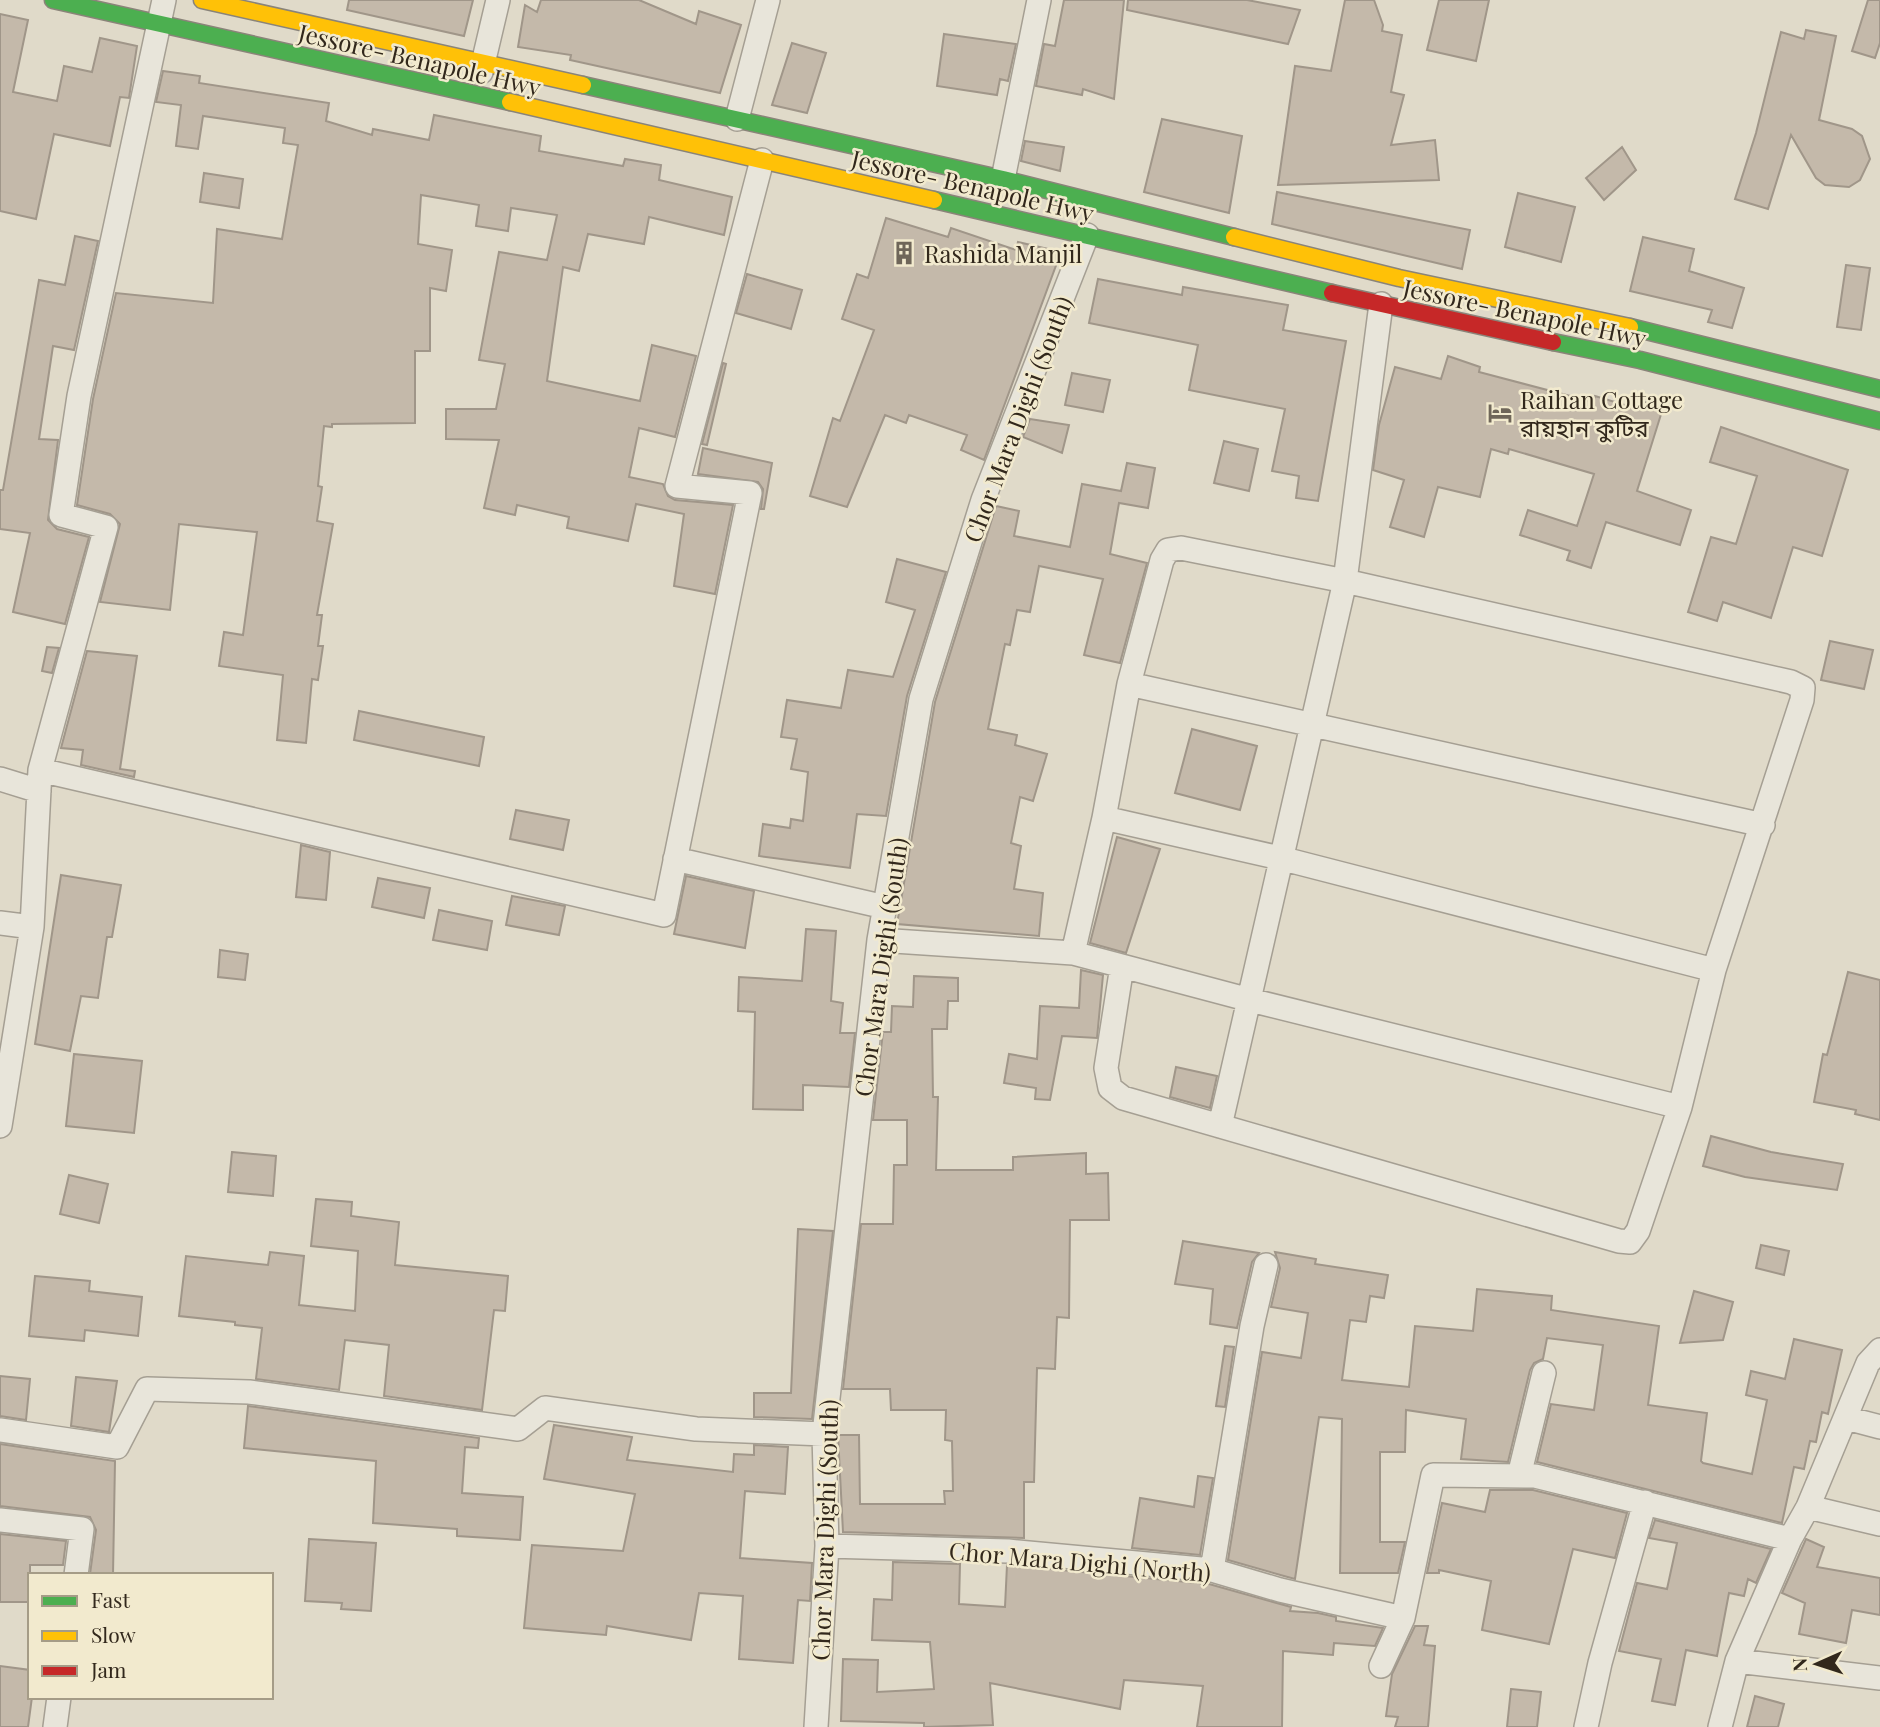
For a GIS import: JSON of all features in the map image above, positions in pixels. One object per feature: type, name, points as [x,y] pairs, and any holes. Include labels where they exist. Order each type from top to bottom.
[{"type":"highway","name":"Jessore- Benapole Hwy","points":[[53,0],[474,94],[1381,304],[1640,360],[1880,421]]},
{"type":"highway","name":"Jessore- Benapole Hwy","points":[[202,0],[1003,179],[1399,278],[1692,341],[1880,389]]},
{"type":"street","points":[[0,1126],[32,927],[39,781],[107,527],[61,515],[79,396],[164,0]]},
{"type":"street","points":[[474,94],[498,0]]},
{"type":"street","points":[[737,119],[768,0]]},
{"type":"street","points":[[1003,179],[1039,0]]},
{"type":"street","points":[[0,779],[39,781],[664,915],[750,493],[677,486],[762,160]]},
{"type":"street","name":"Chor Mara Dighi (South)","points":[[816,1727],[827,1546],[824,1434],[879,940],[921,699],[983,500],[1087,235]]},
{"type":"street","points":[[1220,1126],[1345,581],[1381,304]]},
{"type":"street","points":[[1073,953],[1104,818],[1129,684],[1162,560],[1168,550],[1181,548],[1345,581],[1791,682],[1803,688],[1802,700],[1763,825],[1714,970],[1680,1107],[1637,1231],[1630,1242],[1123,1098],[1110,1088],[1106,1068],[1122,965]]},
{"type":"street","points":[[1129,684],[1763,825]]},
{"type":"street","points":[[1104,818],[1280,858],[1714,970]]},
{"type":"street","points":[[676,859],[885,907]]},
{"type":"street","points":[[0,923],[32,927]]},
{"type":"street","points":[[879,940],[1073,953],[1680,1107]]},
{"type":"street","points":[[1212,1570],[1252,1326],[1266,1265]]},
{"type":"street","points":[[1720,1727],[1737,1661],[1790,1539],[1808,1507],[1868,1363],[1880,1350]]},
{"type":"street","points":[[1519,1476],[1544,1373]]},
{"type":"street","points":[[0,1430],[117,1447],[147,1389],[249,1392],[518,1429],[545,1408],[696,1429],[824,1434]]},
{"type":"street","points":[[1846,1418],[1880,1427]]},
{"type":"street","points":[[1381,1667],[1403,1618],[1433,1475],[1535,1476],[1790,1539]]},
{"type":"street","points":[[1586,1727],[1600,1663],[1645,1502]]},
{"type":"street","points":[[1808,1507],[1880,1524]]},
{"type":"street","points":[[0,1520],[82,1529],[76,1573]]},
{"type":"street","name":"Chor Mara Dighi (North)","points":[[827,1546],[1008,1551],[1212,1570],[1280,1590],[1403,1618]]},
{"type":"street","points":[[1737,1661],[1880,1678]]},
{"type":"street","points":[[55,1727],[59,1699]]},
{"type":"building","points":[[349,0],[473,0],[464,36],[347,10]]},
{"type":"building","points":[[541,0],[639,0],[696,24],[699,11],[741,25],[720,93],[570,60],[571,55],[518,47],[525,5],[537,12]]},
{"type":"building","points":[[1064,0],[1124,0],[1114,99],[1083,89],[1082,95],[1036,86],[1044,44],[1055,46]]},
{"type":"building","points":[[1128,0],[1247,0],[1300,10],[1288,44],[1127,10]]},
{"type":"building","points":[[1345,0],[1374,0],[1383,25],[1382,31],[1402,35],[1391,92],[1404,95],[1391,145],[1435,140],[1439,180],[1278,185],[1295,66],[1331,71]]},
{"type":"building","points":[[1439,0],[1489,0],[1476,61],[1427,50]]},
{"type":"building","points":[[1868,0],[1880,0],[1880,43],[1875,58],[1852,51]]},
{"type":"building","points":[[0,14],[28,20],[13,92],[57,101],[64,66],[92,72],[100,38],[137,46],[129,98],[120,97],[110,146],[54,134],[36,219],[0,211]]},
{"type":"building","points":[[1806,30],[1836,36],[1819,120],[1852,129],[1862,136],[1870,159],[1860,180],[1849,187],[1825,185],[1816,178],[1791,135],[1768,209],[1735,199],[1756,133],[1781,32],[1804,39]]},
{"type":"building","points":[[944,34],[1016,44],[1008,81],[1000,79],[997,95],[937,86]]},
{"type":"building","points":[[792,43],[826,53],[807,113],[772,105]]},
{"type":"building","points":[[163,71],[200,76],[199,83],[329,103],[326,121],[372,135],[373,129],[429,140],[434,115],[541,136],[539,151],[623,166],[625,159],[661,165],[659,180],[732,197],[724,235],[649,217],[644,244],[588,234],[579,271],[563,267],[547,381],[640,401],[652,345],[696,356],[675,437],[639,428],[629,477],[663,484],[668,496],[675,500],[733,505],[715,594],[674,586],[684,514],[636,504],[628,541],[567,528],[569,517],[517,505],[515,515],[484,508],[499,440],[446,439],[446,409],[496,409],[505,364],[479,360],[499,252],[547,260],[557,215],[511,208],[508,231],[476,226],[479,205],[421,195],[418,244],[452,250],[446,291],[430,288],[430,351],[415,351],[415,423],[324,426],[318,486],[322,487],[317,521],[333,524],[317,615],[322,615],[318,646],[323,646],[318,680],[312,679],[306,743],[277,740],[283,675],[219,666],[224,632],[243,635],[257,532],[179,524],[170,610],[100,602],[120,524],[110,514],[77,505],[93,399],[116,293],[213,303],[217,229],[282,239],[298,145],[283,143],[285,128],[203,116],[198,149],[176,146],[181,105],[156,102]]},
{"type":"building","points":[[1162,119],[1242,136],[1229,213],[1144,192]]},
{"type":"building","points":[[1025,141],[1064,147],[1060,171],[1021,161]]},
{"type":"building","points":[[1622,147],[1636,170],[1604,200],[1586,178]]},
{"type":"building","points":[[204,173],[243,179],[239,208],[200,202]]},
{"type":"building","points":[[1277,192],[1470,230],[1462,269],[1272,224]]},
{"type":"building","points":[[1518,193],[1575,207],[1561,262],[1505,247]]},
{"type":"building","points":[[886,218],[948,237],[951,228],[1016,250],[1018,242],[1061,252],[984,460],[961,450],[967,435],[909,415],[906,423],[885,415],[847,507],[810,496],[833,418],[840,421],[874,330],[842,319],[857,274],[868,278]]},
{"type":"building","points":[[75,236],[98,241],[74,350],[53,346],[39,439],[58,440],[48,520],[57,529],[89,537],[65,624],[13,612],[30,533],[0,529],[0,490],[3,490],[39,280],[65,285]]},
{"type":"building","points":[[1643,237],[1694,249],[1689,271],[1744,288],[1732,328],[1708,322],[1712,310],[1630,291]]},
{"type":"building","points":[[1846,265],[1870,268],[1861,330],[1837,327]]},
{"type":"building","points":[[747,274],[802,290],[791,329],[736,313]]},
{"type":"building","points":[[1098,279],[1182,295],[1183,287],[1288,305],[1283,330],[1346,341],[1318,501],[1296,498],[1299,476],[1272,471],[1285,409],[1189,390],[1198,345],[1089,323]]},
{"type":"building","points":[[1448,356],[1480,367],[1479,372],[1593,402],[1595,396],[1638,409],[1641,401],[1663,408],[1637,491],[1691,510],[1680,545],[1606,522],[1591,568],[1567,560],[1570,551],[1520,535],[1528,510],[1577,526],[1594,474],[1509,449],[1508,454],[1491,449],[1480,497],[1438,487],[1424,537],[1390,527],[1404,480],[1373,470],[1379,425],[1395,367],[1441,379]]},
{"type":"building","points":[[723,363],[726,364],[707,445],[702,444]]},
{"type":"building","points":[[1072,373],[1110,380],[1103,412],[1065,405]]},
{"type":"building","points":[[1030,419],[1069,425],[1062,453],[1023,437]]},
{"type":"building","points":[[1721,427],[1848,470],[1822,556],[1793,547],[1771,618],[1723,602],[1717,621],[1688,612],[1711,537],[1736,544],[1757,476],[1710,462]]},
{"type":"building","points":[[1224,441],[1258,449],[1249,491],[1214,483]]},
{"type":"building","points":[[703,448],[772,463],[764,509],[761,509],[763,489],[758,482],[698,474]]},
{"type":"building","points":[[1127,463],[1155,468],[1148,508],[1119,503],[1110,554],[1147,563],[1120,663],[1084,655],[1103,579],[1039,566],[1030,612],[1017,610],[1010,645],[1005,644],[988,729],[1017,735],[1015,745],[1047,754],[1033,801],[1020,797],[1011,843],[1021,846],[1014,889],[1043,893],[1039,936],[897,924],[935,702],[996,506],[1019,511],[1014,536],[1070,547],[1082,484],[1121,491]]},
{"type":"building","points":[[897,559],[946,572],[907,696],[886,816],[857,814],[850,868],[759,856],[763,824],[790,828],[791,819],[803,821],[808,772],[791,769],[797,739],[781,737],[787,700],[841,708],[848,670],[893,677],[915,610],[886,602]]},
{"type":"building","points":[[1830,641],[1873,650],[1864,689],[1821,680]]},
{"type":"building","points":[[47,647],[59,648],[52,673],[42,671]]},
{"type":"building","points":[[87,651],[137,656],[120,769],[135,771],[134,777],[81,765],[83,750],[61,748]]},
{"type":"building","points":[[359,711],[484,737],[479,766],[354,740]]},
{"type":"building","points":[[1192,729],[1257,746],[1240,810],[1175,793]]},
{"type":"building","points":[[516,810],[569,820],[563,850],[510,839]]},
{"type":"building","points":[[1117,837],[1160,849],[1126,953],[1090,943]]},
{"type":"building","points":[[301,845],[330,852],[326,900],[296,897]]},
{"type":"building","points":[[61,875],[121,885],[112,937],[107,937],[98,998],[81,996],[70,1051],[35,1044]]},
{"type":"building","points":[[686,876],[754,891],[745,948],[674,934]]},
{"type":"building","points":[[378,878],[430,888],[424,918],[372,907]]},
{"type":"building","points":[[512,896],[565,906],[559,935],[506,925]]},
{"type":"building","points":[[439,910],[492,921],[487,950],[433,940]]},
{"type":"building","points":[[806,929],[836,931],[831,1001],[843,1003],[840,1033],[855,1033],[849,1087],[803,1085],[803,1110],[753,1109],[755,1012],[738,1011],[739,977],[802,981]]},
{"type":"building","points":[[220,950],[248,954],[245,980],[218,977]]},
{"type":"building","points":[[1081,970],[1103,975],[1097,1038],[1062,1036],[1050,1100],[1035,1099],[1036,1088],[1004,1083],[1009,1054],[1037,1059],[1040,1006],[1079,1008]]},
{"type":"building","points":[[1848,972],[1880,980],[1880,1120],[1855,1114],[1856,1110],[1814,1102],[1823,1054],[1827,1055]]},
{"type":"building","points":[[914,976],[958,978],[958,1001],[948,1001],[947,1029],[932,1029],[933,1097],[938,1097],[936,1170],[1013,1170],[1013,1157],[1086,1153],[1086,1174],[1108,1173],[1109,1220],[1070,1220],[1069,1318],[1057,1317],[1055,1369],[1037,1368],[1034,1482],[1024,1482],[1024,1538],[843,1532],[838,1435],[859,1435],[860,1504],[945,1504],[944,1491],[953,1491],[952,1441],[945,1440],[946,1410],[891,1410],[890,1389],[843,1389],[861,1224],[893,1224],[894,1165],[907,1165],[907,1120],[873,1120],[883,1032],[891,1032],[892,1006],[913,1007]]},
{"type":"building","points":[[74,1054],[142,1061],[134,1133],[66,1126]]},
{"type":"building","points":[[1176,1067],[1217,1076],[1210,1108],[1170,1097]]},
{"type":"building","points":[[1711,1136],[1771,1152],[1843,1164],[1837,1190],[1745,1177],[1703,1166]]},
{"type":"building","points":[[232,1152],[276,1156],[273,1196],[228,1192]]},
{"type":"building","points":[[69,1175],[108,1184],[99,1223],[60,1214]]},
{"type":"building","points":[[316,1199],[352,1202],[351,1216],[399,1222],[395,1265],[508,1276],[505,1311],[494,1310],[482,1410],[384,1396],[389,1345],[345,1340],[339,1390],[256,1379],[262,1328],[179,1316],[186,1256],[268,1265],[270,1252],[304,1256],[299,1305],[355,1311],[358,1251],[311,1246]]},
{"type":"building","points":[[798,1229],[833,1231],[812,1419],[754,1417],[754,1393],[791,1393]]},
{"type":"building","points":[[1183,1241],[1259,1253],[1252,1262],[1237,1328],[1210,1324],[1213,1289],[1175,1284]]},
{"type":"building","points":[[1761,1245],[1789,1251],[1784,1275],[1756,1268]]},
{"type":"building","points":[[1275,1252],[1316,1259],[1315,1264],[1388,1275],[1384,1298],[1370,1296],[1366,1322],[1350,1320],[1342,1380],[1409,1387],[1415,1326],[1473,1331],[1477,1289],[1552,1296],[1551,1310],[1659,1326],[1648,1405],[1707,1413],[1701,1461],[1703,1463],[1752,1474],[1767,1400],[1746,1395],[1751,1371],[1785,1379],[1794,1339],[1842,1350],[1828,1414],[1822,1412],[1816,1442],[1810,1441],[1804,1469],[1794,1467],[1782,1523],[1537,1462],[1551,1404],[1594,1410],[1603,1345],[1547,1338],[1543,1359],[1534,1363],[1530,1370],[1508,1462],[1461,1459],[1466,1419],[1406,1410],[1405,1452],[1380,1452],[1380,1542],[1405,1542],[1398,1573],[1340,1573],[1342,1419],[1319,1417],[1295,1579],[1228,1560],[1262,1352],[1301,1358],[1308,1313],[1271,1307],[1280,1268]]},
{"type":"building","points":[[35,1276],[90,1281],[89,1291],[142,1297],[138,1336],[85,1330],[84,1341],[29,1336]]},
{"type":"building","points":[[1694,1291],[1733,1302],[1723,1340],[1680,1343]]},
{"type":"building","points":[[1225,1346],[1234,1347],[1225,1407],[1216,1406]]},
{"type":"building","points":[[0,1376],[30,1379],[26,1420],[0,1416]]},
{"type":"building","points":[[76,1377],[117,1381],[109,1432],[71,1426]]},
{"type":"building","points":[[248,1406],[479,1438],[478,1448],[465,1447],[462,1493],[523,1497],[520,1540],[457,1536],[457,1529],[373,1523],[376,1461],[244,1448]]},
{"type":"building","points":[[554,1425],[632,1437],[627,1460],[733,1472],[734,1454],[754,1455],[754,1445],[788,1447],[785,1494],[745,1491],[740,1558],[812,1563],[810,1601],[798,1600],[793,1663],[739,1659],[743,1596],[699,1593],[691,1640],[607,1626],[606,1635],[524,1628],[532,1545],[623,1551],[635,1494],[544,1479]]},
{"type":"building","points":[[0,1444],[115,1461],[113,1573],[90,1573],[96,1530],[90,1517],[0,1506]]},
{"type":"building","points":[[1198,1476],[1213,1478],[1200,1555],[1132,1548],[1140,1498],[1194,1507]]},
{"type":"building","points":[[1490,1490],[1533,1490],[1627,1513],[1615,1558],[1573,1549],[1549,1644],[1482,1630],[1491,1581],[1439,1570],[1439,1573],[1427,1573],[1442,1503],[1485,1512]]},
{"type":"building","points":[[1655,1520],[1771,1549],[1756,1583],[1748,1579],[1744,1596],[1729,1593],[1717,1656],[1686,1650],[1675,1705],[1652,1701],[1661,1659],[1619,1651],[1637,1583],[1667,1589],[1677,1543],[1649,1538]]},
{"type":"building","points":[[0,1534],[66,1541],[63,1565],[30,1565],[28,1602],[0,1602]]},
{"type":"building","points":[[309,1539],[376,1543],[371,1611],[341,1609],[342,1603],[305,1601]]},
{"type":"building","points":[[1806,1539],[1824,1547],[1817,1567],[1880,1578],[1880,1615],[1852,1610],[1846,1643],[1799,1634],[1805,1603],[1782,1593]]},
{"type":"building","points":[[893,1562],[960,1564],[959,1604],[1005,1607],[1007,1565],[1209,1584],[1291,1607],[1290,1611],[1318,1613],[1336,1617],[1336,1621],[1383,1628],[1375,1646],[1334,1643],[1333,1655],[1283,1651],[1282,1727],[1197,1727],[1203,1686],[1124,1680],[1120,1709],[990,1683],[993,1725],[924,1727],[924,1723],[841,1721],[843,1659],[878,1660],[877,1692],[934,1689],[930,1642],[872,1640],[874,1599],[892,1600]]},
{"type":"building","points":[[1415,1626],[1428,1626],[1424,1645],[1435,1646],[1428,1727],[1395,1727],[1398,1717],[1386,1716],[1392,1674]]},
{"type":"building","points":[[0,1666],[28,1670],[28,1699],[32,1699],[28,1727],[0,1727]]},
{"type":"building","points":[[1511,1689],[1541,1692],[1537,1727],[1507,1727]]},
{"type":"building","points":[[1755,1696],[1784,1704],[1778,1727],[1747,1727]]},
{"type":"traffic: fast","points":[[53,0],[510,102]]},
{"type":"traffic: fast","points":[[583,85],[1003,179],[1234,237]]},
{"type":"traffic: fast","points":[[934,200],[1332,293]]},
{"type":"traffic: fast","points":[[1630,327],[1880,389]]},
{"type":"traffic: fast","points":[[1553,342],[1640,360],[1880,421]]},
{"type":"traffic: slow","points":[[202,0],[583,85]]},
{"type":"traffic: slow","points":[[510,102],[934,200]]},
{"type":"traffic: slow","points":[[1234,237],[1399,278],[1630,327]]},
{"type":"traffic: jam","points":[[1332,293],[1553,342]]},
{"type":"place","name":"Rashida Manjil","points":[[904,253]]},
{"type":"place","name":"Raihan Cottage রায়হান কুটির","points":[[1500,413]]}]
